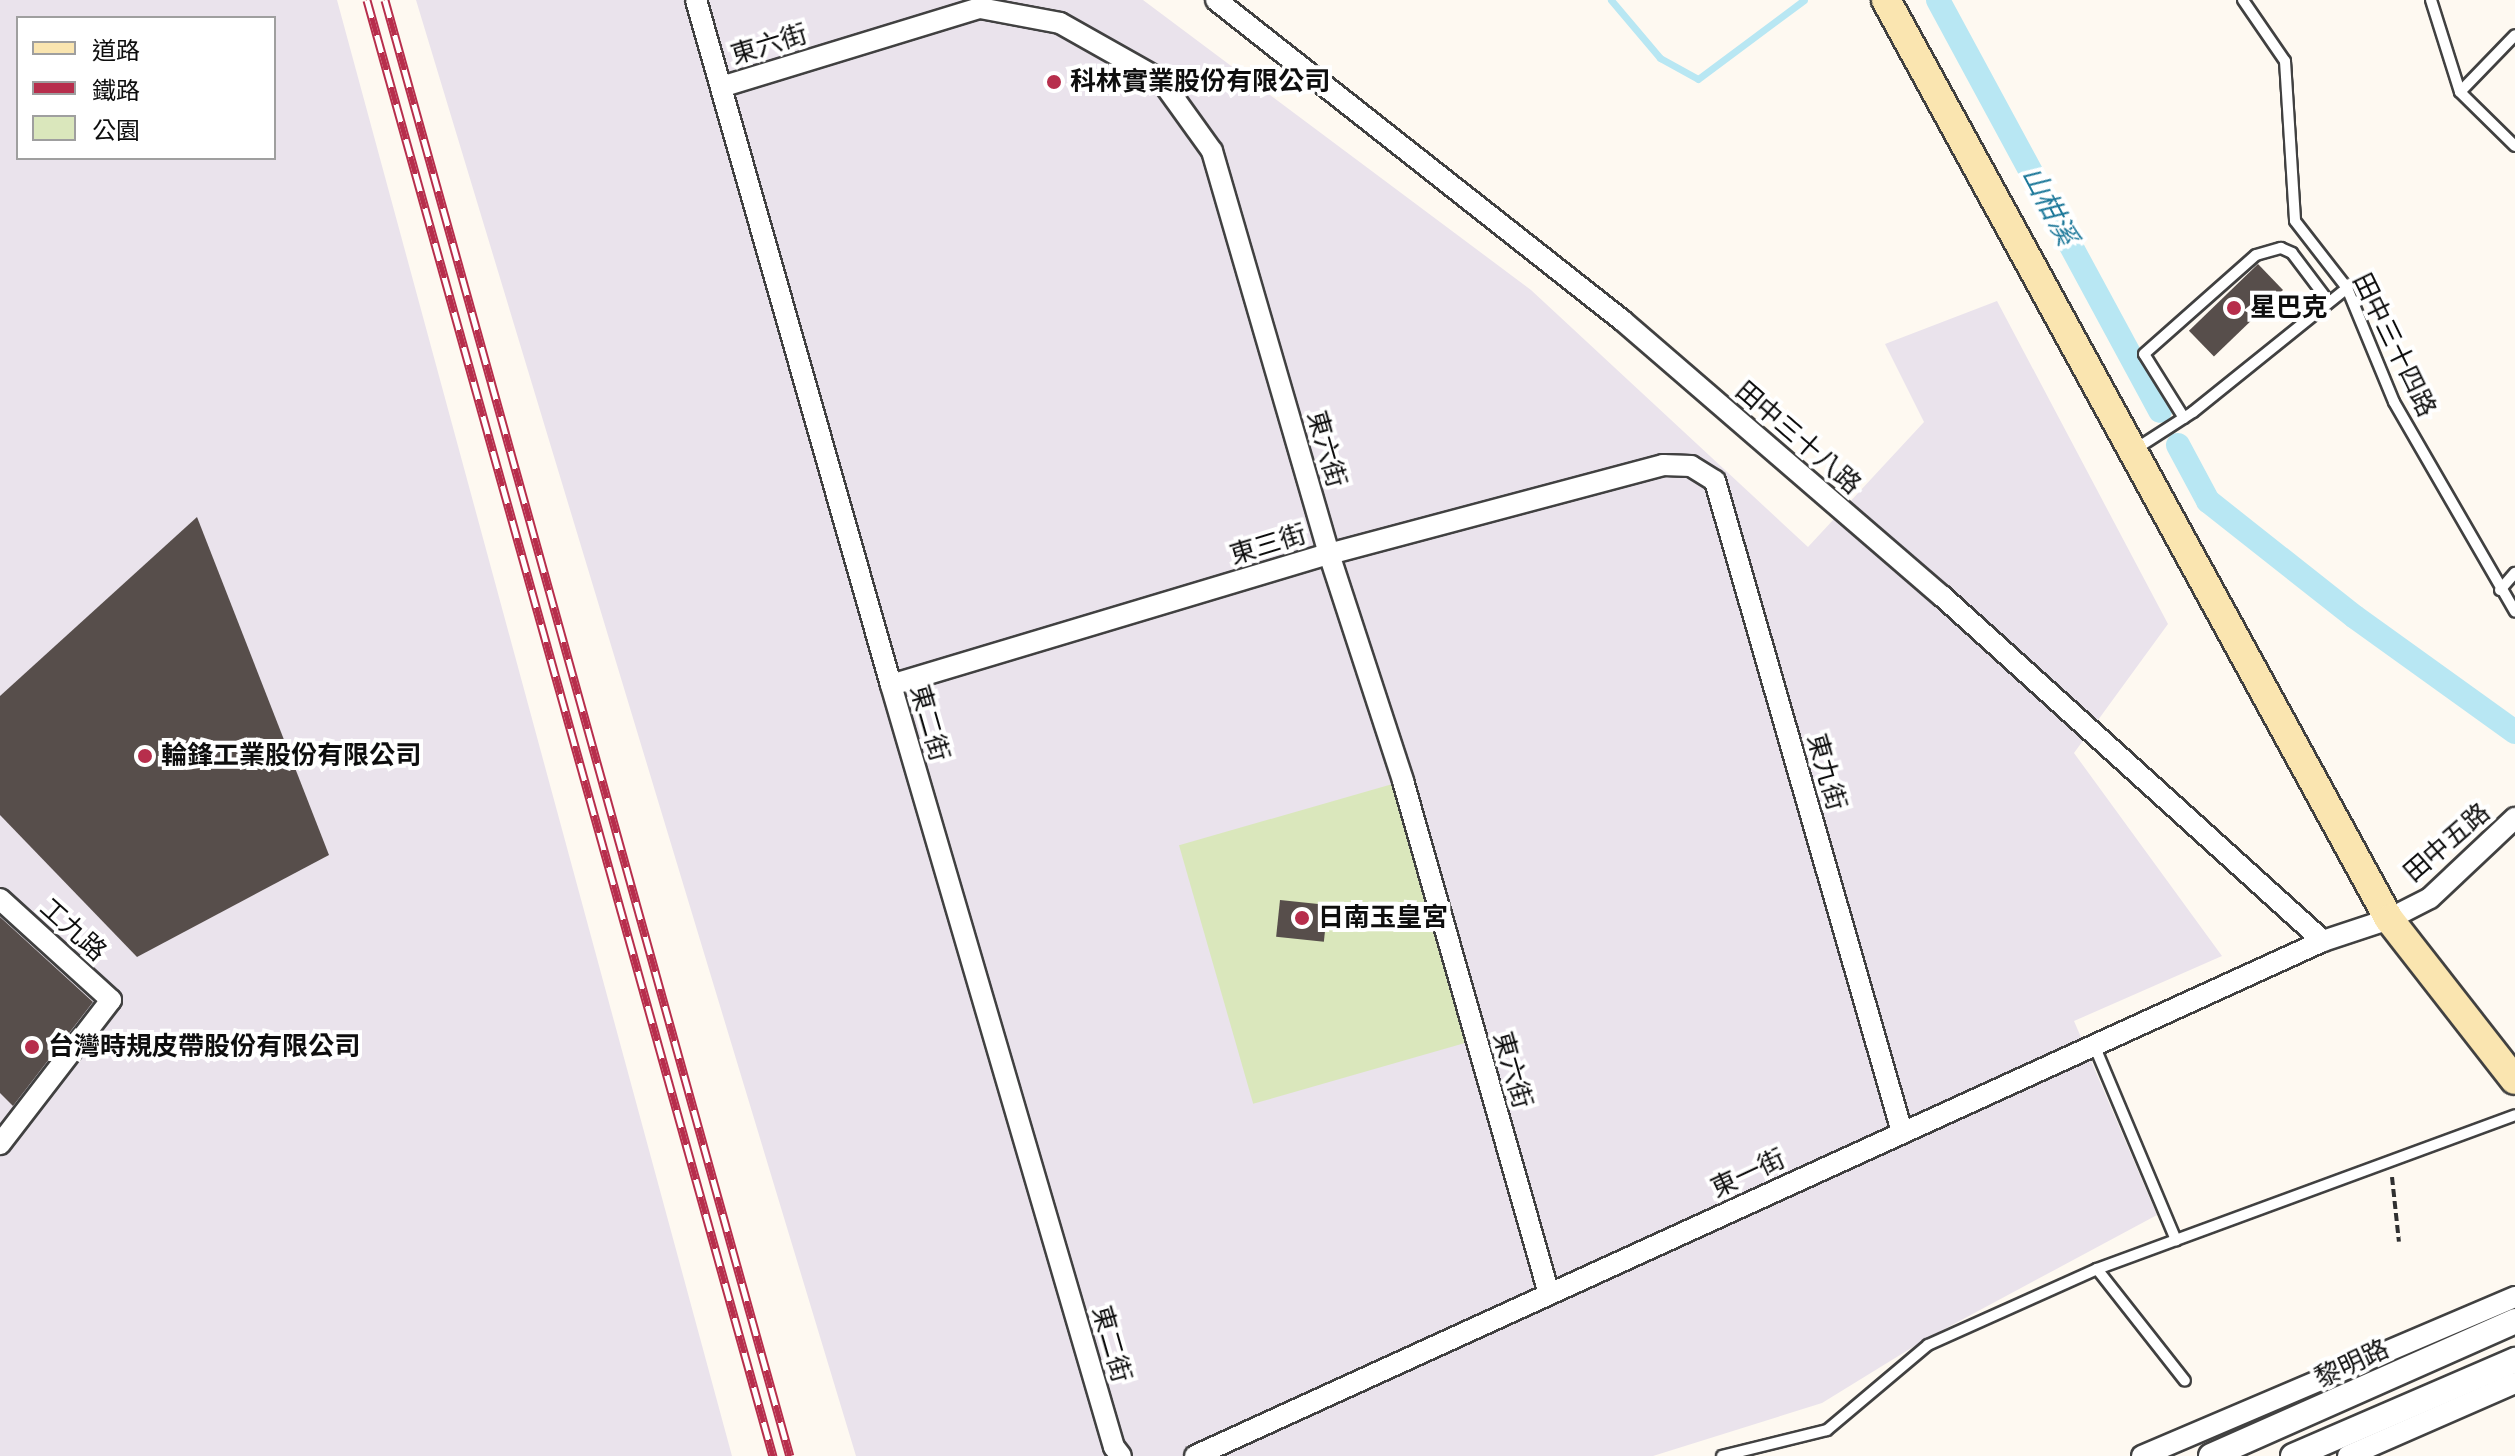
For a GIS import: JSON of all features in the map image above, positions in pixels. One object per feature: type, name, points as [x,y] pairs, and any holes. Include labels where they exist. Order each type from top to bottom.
[{"type":"main road","points":[[1886,0],[2389,919],[2515,1080]]},
{"type":"street","name":"東二街","points":[[696,0],[891,685],[1114,1447],[1121,1456]]},
{"type":"street","name":"田中三十八路","points":[[1216,0],[1623,321],[1942,596],[2323,941]]},
{"type":"street","name":"東六街","points":[[721,87],[980,8],[1060,23],[1161,80],[1212,151],[1329,554],[1403,781],[1549,1294]]},
{"type":"street","name":"東三街","points":[[891,685],[1329,554],[1663,465]]},
{"type":"street","name":"東九街","points":[[1663,465],[1691,466],[1715,481],[1902,1132]]},
{"type":"street","name":"田中五路","points":[[2323,941],[2389,919],[2430,898],[2515,818]]},
{"type":"street","name":"工九路","points":[[0,899],[111,1000],[0,1144]]},
{"type":"street","name":"東一街","points":[[1195,1456],[2323,941]]},
{"type":"street","points":[[2142,1456],[2207,1431],[2515,1297]]},
{"type":"street","name":"黎明路","points":[[2211,1456],[2515,1321]]},
{"type":"street","points":[[2293,1456],[2515,1360]]},
{"type":"street","points":[[2348,1456],[2515,1383]]},
{"type":"street","points":[[2184,1456],[2207,1431]]},
{"type":"lane","name":"田中三十四路","points":[[2243,0],[2285,61],[2295,221],[2347,288],[2394,402],[2515,612]]},
{"type":"lane","points":[[2431,0],[2460,92],[2515,146]]},
{"type":"lane","points":[[2460,92],[2515,35]]},
{"type":"lane","points":[[2184,418],[2144,354],[2256,255],[2281,248],[2292,253],[2329,302]]},
{"type":"lane","points":[[2133,451],[2184,418],[2347,288]]},
{"type":"lane","points":[[2500,590],[2515,573]]},
{"type":"lane","points":[[2094,1045],[2176,1240]]},
{"type":"lane","points":[[1722,1456],[1827,1430],[1928,1345],[2097,1269],[2515,1115]]},
{"type":"lane","points":[[2097,1269],[2185,1381]]},
{"type":"path","points":[[2391,1161],[2399,1242]]},
{"type":"shaded area","points":[[0,0],[337,0],[732,1456],[0,1456]]},
{"type":"shaded area","points":[[416,0],[1143,0],[1531,290],[1808,547],[1924,422],[1885,344],[1997,301],[2168,624],[2074,753],[2222,956],[2074,1021],[2157,1215],[1926,1339],[1822,1403],[1653,1456],[856,1456]]},
{"type":"green space","points":[[1403,781],[1477,1040],[1253,1104],[1179,845]]},
{"type":"building","name":"星巴克","points":[[2258,264],[2283,290],[2214,357],[2189,331]]},
{"type":"building","name":"輪鋒工業股份有限公司","points":[[197,517],[329,855],[137,957],[0,815],[0,696]]},
{"type":"building","name":"日南玉皇宮","points":[[1280,900],[1328,905],[1324,942],[1276,937]]},
{"type":"building","name":"台灣時規皮帶股份有限公司","points":[[0,917],[93,1002],[13,1106],[0,1093]]},
{"type":"waterway","points":[[1611,0],[1660,58],[1698,79],[1804,0]]},
{"type":"waterway","name":"山柑溪","points":[[1938,0],[2160,411]]},
{"type":"waterway","name":"山柑溪","points":[[2178,445],[2208,501],[2355,617],[2515,732]]},
{"type":"railway","points":[[367,0],[773,1456]]},
{"type":"railway","points":[[385,0],[790,1456]]},
{"type":"place","name":"科林實業股份有限公司","points":[[1054,82]]},
{"type":"place","name":"星巴克","points":[[2234,308]]},
{"type":"place","name":"輪鋒工業股份有限公司","points":[[145,756]]},
{"type":"place","name":"日南玉皇宮","points":[[1302,918]]},
{"type":"place","name":"台灣時規皮帶股份有限公司","points":[[32,1047]]}]
